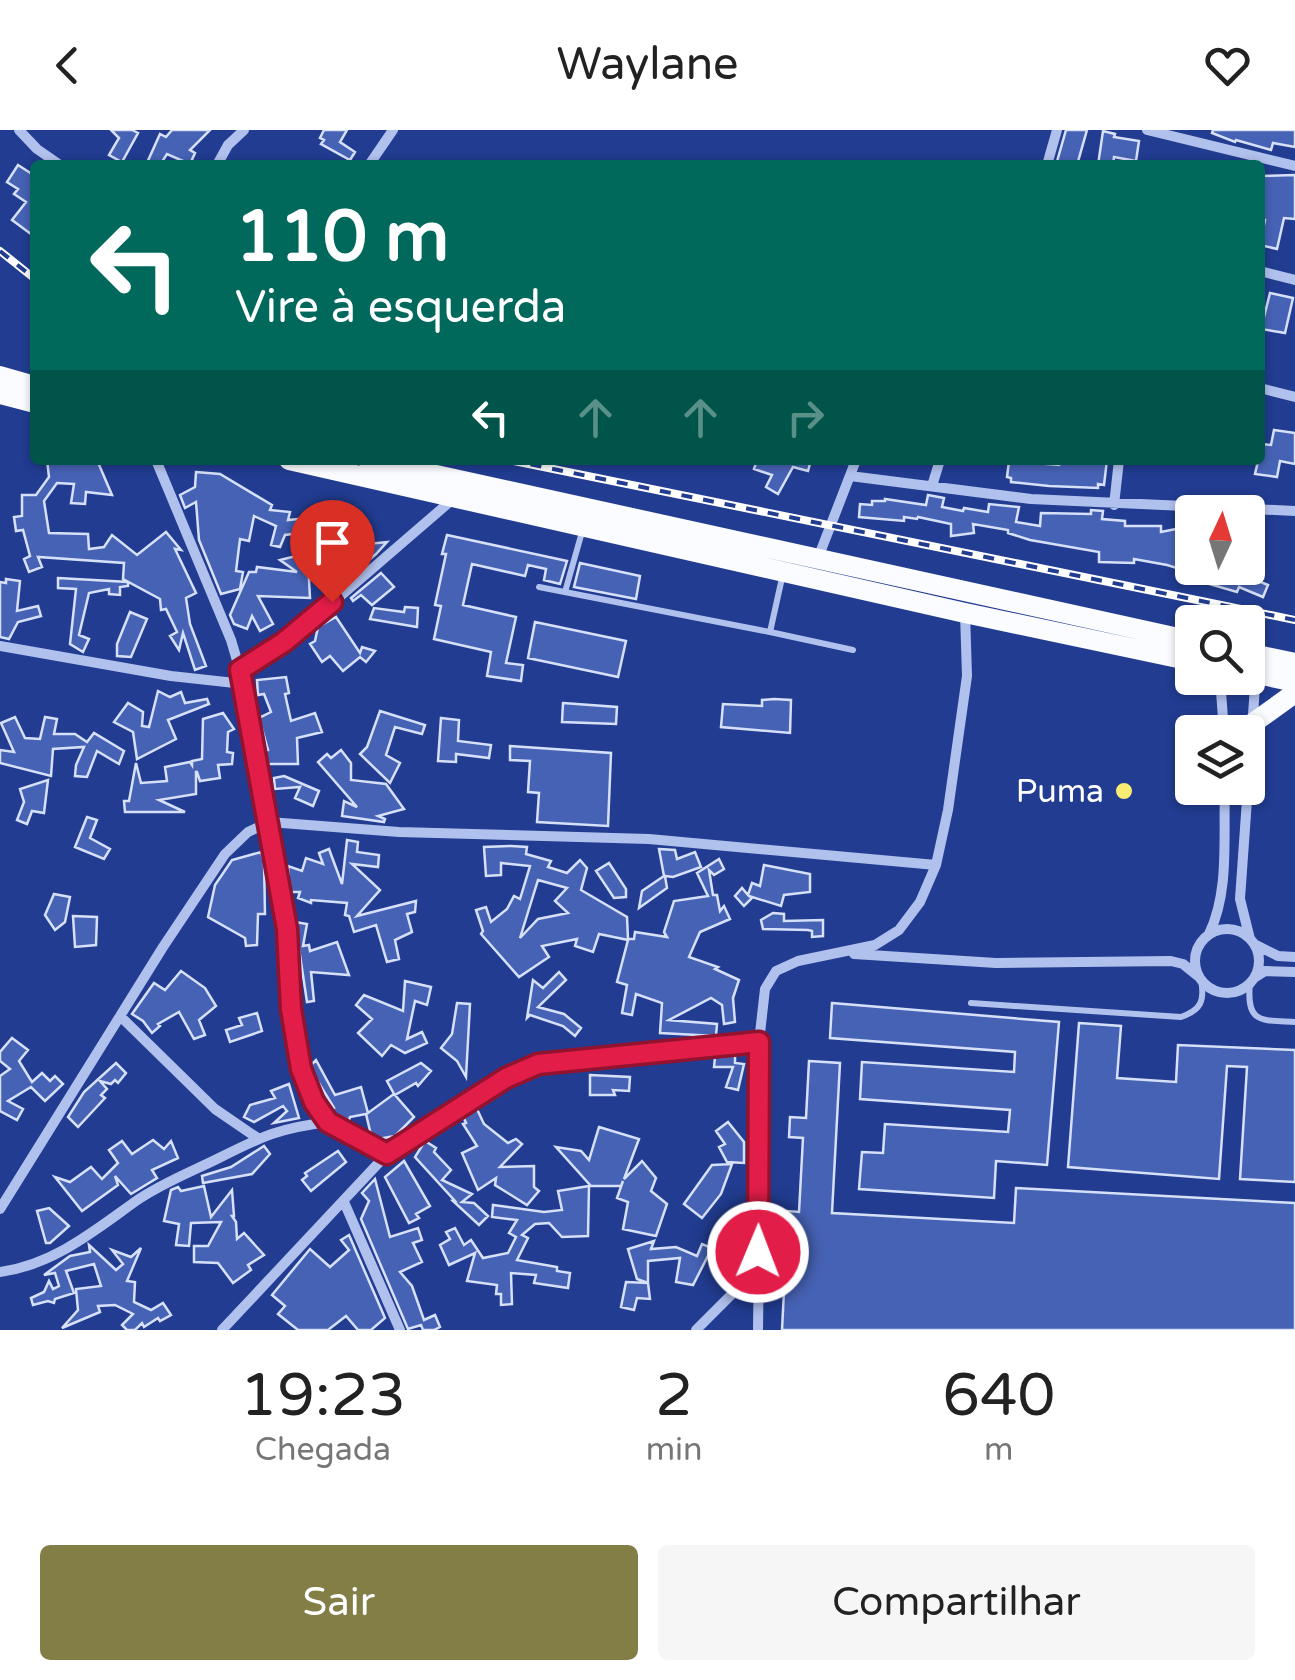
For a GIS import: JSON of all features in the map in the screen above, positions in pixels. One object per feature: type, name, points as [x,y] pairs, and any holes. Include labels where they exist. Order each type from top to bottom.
[{"type":"highway","points":[[0,376],[30,385]]},
{"type":"highway","points":[[0,394],[30,402]]},
{"type":"highway","points":[[311,465],[1175,657]]},
{"type":"highway","points":[[391,465],[1175,637]]},
{"type":"highway","points":[[1265,663],[1295,663]]},
{"type":"highway","points":[[1265,669],[1295,682]]},
{"type":"highway","points":[[1265,715],[1295,693]]},
{"type":"street","points":[[18,130],[53,160]]},
{"type":"street","points":[[220,160],[228,145],[244,130]]},
{"type":"street","points":[[372,160],[393,130]]},
{"type":"street","points":[[1048,160],[1057,130]]},
{"type":"street","points":[[1147,130],[1295,166]]},
{"type":"street","points":[[1265,272],[1295,280]]},
{"type":"street","points":[[1265,389],[1295,397]]},
{"type":"street","points":[[158,465],[231,640],[244,684],[287,929],[291,1009],[301,1069],[314,1102],[328,1122],[387,1154]]},
{"type":"street","points":[[818,558],[854,465]]},
{"type":"street","points":[[932,486],[938,465]]},
{"type":"street","points":[[1114,505],[1118,465]]},
{"type":"street","points":[[850,476],[1031,499],[1295,511]]},
{"type":"street","points":[[240,670],[300,631],[455,497]]},
{"type":"street","points":[[758,1330],[759,1042],[765,989],[776,971],[798,961],[875,945],[899,930],[920,902],[936,866],[948,810],[967,676],[966,613]]},
{"type":"street","points":[[0,646],[171,676],[244,684]]},
{"type":"street","points":[[1171,961],[1198,946],[1218,914],[1224,805]]},
{"type":"street","points":[[1248,805],[1240,900],[1258,955],[1252,981]]},
{"type":"street","points":[[0,1210],[225,854],[248,832],[268,822],[399,832],[650,840],[936,866]]},
{"type":"street","points":[[1208,934],[1230,929],[1278,956],[1295,958]]},
{"type":"street","points":[[1198,946],[1194,960],[1200,978]]},
{"type":"street","points":[[838,954],[996,963],[1171,961],[1183,964],[1218,992],[1232,993],[1265,970],[1295,972]]},
{"type":"street","points":[[120,1016],[215,1109],[256,1137]]},
{"type":"street","points":[[222,1330],[387,1154],[506,1078],[538,1064],[759,1042]]},
{"type":"street","points":[[0,1272],[38,1264],[173,1179],[256,1137],[328,1122]]},
{"type":"street","points":[[344,1202],[400,1330]]},
{"type":"street","points":[[696,1330],[733,1293],[758,1252]]},
{"type":"lane","points":[[565,592],[584,526]]},
{"type":"lane","points":[[770,632],[784,572]]},
{"type":"lane","points":[[539,587],[853,650]]},
{"type":"lane","points":[[972,1003],[1181,1017],[1202,1004],[1200,978]]},
{"type":"lane","points":[[1252,981],[1249,1005],[1253,1015],[1261,1020],[1295,1022]]},
{"type":"building","points":[[111,130],[138,133],[123,160],[109,155],[119,138]]},
{"type":"building","points":[[172,130],[210,130],[190,150],[195,153],[192,160],[167,154],[163,160],[148,160],[160,134],[166,137]]},
{"type":"building","points":[[324,130],[347,130],[340,142],[355,152],[350,160],[321,144]]},
{"type":"building","points":[[1066,130],[1087,130],[1078,160],[1057,160]]},
{"type":"building","points":[[1295,130],[1295,147],[1273,143],[1271,150],[1235,142],[1212,133]]},
{"type":"building","points":[[1103,131],[1139,141],[1136,160],[1114,157],[1099,160]]},
{"type":"building","points":[[18,165],[30,173],[30,233],[12,220],[26,202],[14,194],[18,189],[7,182]]},
{"type":"building","points":[[1295,175],[1295,219],[1284,218],[1277,249],[1265,246],[1265,176]]},
{"type":"building","points":[[1270,293],[1293,298],[1285,333],[1265,330]]},
{"type":"building","points":[[1274,430],[1295,433],[1295,464],[1280,461],[1277,477],[1255,474],[1257,465],[1265,465],[1265,444],[1271,445]]},
{"type":"building","points":[[48,465],[99,465],[112,495],[86,492],[85,504],[71,503],[74,484],[57,483],[44,501],[49,533],[88,534],[89,549],[104,547],[112,535],[137,555],[166,532],[181,550],[175,549],[196,593],[186,598],[190,624],[206,666],[195,670],[183,633],[179,650],[170,636],[177,632],[166,609],[161,610],[160,599],[123,579],[124,563],[38,557],[42,567],[29,572],[24,559],[30,556],[23,530],[16,531],[14,517],[22,516],[22,495],[36,495],[49,477]]},
{"type":"building","points":[[755,465],[810,465],[808,471],[793,467],[778,494],[766,487],[772,475],[754,469]]},
{"type":"building","points":[[1008,465],[1106,465],[1104,485],[1098,484],[1098,488],[1011,482],[1007,477]]},
{"type":"building","points":[[196,472],[220,474],[272,505],[270,510],[290,512],[288,520],[308,518],[310,532],[285,535],[280,547],[271,545],[276,526],[254,516],[249,541],[240,539],[236,571],[243,572],[240,589],[221,594],[199,540],[196,502],[185,508],[180,495],[195,487]]},
{"type":"building","points":[[928,495],[944,498],[942,507],[963,511],[964,508],[988,512],[989,504],[1019,507],[1016,522],[1040,526],[1041,513],[1103,511],[1102,519],[1125,521],[1125,526],[1161,526],[1161,532],[1175,529],[1175,567],[1134,559],[1134,563],[1099,562],[1099,552],[1030,540],[1008,530],[973,524],[974,533],[951,536],[951,524],[918,517],[904,517],[904,521],[859,517],[860,504],[872,505],[872,501],[926,505]]},
{"type":"building","points":[[313,509],[354,514],[352,531],[327,527]]},
{"type":"building","points":[[447,535],[567,561],[560,584],[544,580],[546,569],[528,565],[525,576],[472,564],[463,605],[516,617],[506,663],[523,665],[521,681],[487,676],[491,652],[434,639],[441,606],[435,605]]},
{"type":"building","points":[[387,542],[341,584],[336,577],[355,563],[352,559],[359,552],[368,544]]},
{"type":"building","points":[[327,548],[330,594],[308,562],[310,598],[258,596],[273,624],[260,631],[252,616],[247,629],[234,624],[230,615],[249,572],[256,572],[257,567],[297,572],[280,560]]},
{"type":"building","points":[[580,563],[640,576],[636,599],[574,587]]},
{"type":"building","points":[[381,573],[394,587],[372,605],[361,595],[353,601],[351,598]]},
{"type":"building","points":[[58,578],[128,582],[128,586],[120,587],[120,595],[109,594],[109,589],[89,593],[79,635],[89,639],[83,652],[70,644],[76,589],[58,588]]},
{"type":"building","points":[[6,579],[20,581],[17,611],[38,606],[41,616],[18,622],[9,639],[0,637],[0,582],[6,583]]},
{"type":"building","points":[[1213,585],[1268,585],[1263,597],[1239,587],[1237,592]]},
{"type":"building","points":[[405,607],[418,608],[417,627],[370,619],[374,608],[404,612]]},
{"type":"building","points":[[130,612],[147,619],[131,657],[117,656],[117,644]]},
{"type":"building","points":[[336,617],[360,653],[362,647],[375,651],[366,662],[360,657],[343,671],[330,656],[322,662],[310,644],[315,641],[318,627]]},
{"type":"building","points":[[535,622],[626,641],[618,677],[528,658]]},
{"type":"building","points":[[286,677],[291,721],[315,713],[322,732],[297,738],[298,764],[267,764],[268,750],[259,718],[271,712],[264,694],[258,695],[257,680]]},
{"type":"building","points":[[158,691],[170,697],[181,692],[185,703],[207,699],[209,704],[168,720],[176,739],[137,759],[133,732],[114,722],[128,703],[143,712],[142,726],[149,727]]},
{"type":"building","points":[[762,700],[791,700],[790,733],[721,727],[723,704],[762,706]]},
{"type":"building","points":[[563,703],[617,707],[616,724],[562,722]]},
{"type":"building","points":[[380,711],[425,725],[422,734],[395,727],[386,755],[400,763],[390,783],[360,754],[367,747]]},
{"type":"building","points":[[223,713],[234,729],[228,732],[227,752],[233,753],[232,764],[218,765],[220,778],[200,781],[196,772],[196,794],[159,800],[185,812],[125,812],[124,801],[129,801],[136,763],[141,783],[167,781],[165,767],[190,762],[192,765],[192,761],[202,759],[203,719]]},
{"type":"building","points":[[15,717],[25,738],[40,739],[45,717],[57,719],[54,734],[75,734],[87,742],[94,733],[124,751],[119,764],[97,751],[87,777],[75,776],[84,747],[53,749],[51,776],[0,763],[0,750],[14,752],[1,723]]},
{"type":"building","points":[[441,718],[459,720],[458,741],[491,745],[489,758],[456,754],[456,762],[438,761]]},
{"type":"building","points":[[510,746],[611,753],[608,826],[537,822],[539,793],[528,792],[530,761],[510,760]]},
{"type":"building","points":[[341,750],[351,763],[351,780],[386,784],[404,809],[378,816],[384,822],[342,816],[344,801],[357,807],[318,762]]},
{"type":"building","points":[[284,776],[319,791],[313,806],[295,798],[300,787],[275,789],[274,778]]},
{"type":"building","points":[[48,780],[44,813],[32,811],[27,824],[17,820],[24,802],[20,789]]},
{"type":"building","points":[[87,817],[97,820],[90,838],[110,849],[104,859],[75,847]]},
{"type":"building","points":[[347,840],[358,842],[357,852],[379,855],[378,867],[352,864],[380,890],[357,916],[416,901],[415,912],[407,914],[412,932],[395,940],[399,959],[387,962],[376,925],[354,932],[349,916],[345,915],[347,903],[311,903],[298,898],[300,892],[289,892],[288,866],[302,871],[306,858],[323,864],[319,853],[329,849],[342,884]]},
{"type":"building","points":[[484,847],[527,847],[526,854],[551,861],[548,867],[567,873],[580,860],[587,868],[581,890],[627,917],[628,939],[634,939],[635,932],[667,937],[664,932],[674,901],[708,896],[697,873],[719,859],[724,869],[714,875],[709,870],[713,895],[717,895],[720,911],[724,906],[730,919],[700,932],[689,957],[718,967],[715,969],[739,980],[733,998],[735,1022],[724,1024],[722,1005],[711,998],[669,1020],[717,1024],[716,1036],[660,1033],[662,1003],[636,994],[632,1015],[622,1013],[627,985],[617,982],[628,940],[599,934],[593,952],[575,946],[577,939],[542,946],[549,957],[519,977],[481,934],[476,910],[486,907],[491,922],[507,909],[514,896],[520,899],[530,866],[501,863],[501,875],[486,876]],"holes":[[[538,880],[567,888],[555,901],[568,913],[538,919],[520,938]]]},
{"type":"building","points":[[659,849],[675,850],[677,859],[695,852],[701,867],[665,876],[667,888],[639,908],[642,891],[664,876]]},
{"type":"building","points":[[261,852],[265,914],[258,914],[257,945],[246,946],[245,938],[208,917],[215,885],[232,860]]},
{"type":"building","points":[[609,863],[626,889],[626,897],[614,898],[596,871]]},
{"type":"building","points":[[764,865],[810,874],[810,892],[784,895],[781,906],[749,896],[752,898],[744,906],[735,896],[742,888],[748,895],[752,883],[760,886]]},
{"type":"building","points":[[54,894],[70,897],[65,922],[55,930],[45,915]]},
{"type":"building","points":[[773,913],[784,914],[784,921],[823,920],[823,936],[812,937],[808,930],[763,929],[761,920]]},
{"type":"building","points":[[73,916],[97,917],[96,945],[75,947]]},
{"type":"building","points":[[295,922],[307,924],[303,946],[309,945],[310,951],[337,942],[349,975],[311,972],[314,1001],[307,1002]]},
{"type":"building","points":[[181,971],[205,988],[216,1006],[199,1020],[205,1035],[194,1039],[179,1012],[158,1024],[152,1033],[132,1014],[154,983],[165,990]]},
{"type":"building","points":[[559,972],[566,980],[538,1007],[564,1014],[581,1028],[575,1036],[563,1026],[530,1015],[527,1018],[533,980],[543,988]]},
{"type":"building","points":[[405,981],[431,987],[427,1005],[415,1001],[407,1039],[422,1032],[427,1043],[405,1053],[391,1045],[382,1056],[358,1033],[372,1019],[356,1005],[364,995],[403,1011]]},
{"type":"building","points":[[457,1003],[470,1004],[466,1077],[457,1061],[441,1048],[452,1034]]},
{"type":"building","points":[[832,1003],[1059,1022],[1047,1165],[996,1161],[994,1198],[859,1189],[862,1152],[883,1153],[885,1124],[1008,1132],[1010,1110],[860,1099],[862,1062],[1014,1072],[1015,1052],[830,1038]]},
{"type":"building","points":[[257,1013],[262,1031],[230,1042],[226,1030],[242,1025],[239,1018]]},
{"type":"building","points":[[1079,1023],[1121,1026],[1117,1078],[1176,1082],[1178,1045],[1295,1050],[1295,1182],[1240,1179],[1247,1067],[1227,1066],[1219,1179],[1068,1167]]},
{"type":"building","points":[[12,1038],[28,1050],[19,1061],[32,1082],[42,1073],[50,1081],[55,1076],[63,1084],[45,1101],[31,1087],[8,1101],[23,1109],[17,1120],[0,1111],[0,1076],[10,1069],[0,1061],[0,1052]]},
{"type":"building","points":[[735,1054],[735,1063],[744,1064],[738,1090],[726,1087],[733,1067],[714,1067],[715,1057]]},
{"type":"building","points":[[316,1060],[335,1095],[361,1087],[368,1113],[394,1094],[387,1081],[421,1063],[431,1071],[418,1086],[416,1083],[395,1095],[414,1117],[395,1136],[378,1139],[371,1135],[366,1114],[350,1117],[348,1123],[331,1110],[334,1108],[309,1067]]},
{"type":"building","points":[[809,1061],[840,1063],[832,1213],[1014,1223],[1016,1188],[1295,1203],[1295,1330],[782,1330],[788,1211],[799,1212],[803,1138],[789,1137],[790,1117],[806,1118]]},
{"type":"building","points":[[116,1063],[126,1073],[118,1083],[100,1081],[107,1089],[101,1095],[105,1098],[78,1127],[68,1117],[84,1092]]},
{"type":"building","points":[[590,1075],[630,1077],[629,1091],[590,1095]]},
{"type":"building","points":[[289,1084],[299,1118],[274,1123],[287,1111],[283,1106],[254,1122],[244,1117],[250,1105],[275,1098],[271,1091]]},
{"type":"building","points":[[476,1107],[484,1124],[508,1143],[516,1139],[522,1144],[500,1167],[534,1166],[534,1187],[539,1191],[527,1205],[495,1185],[496,1178],[478,1190],[462,1153],[477,1146],[463,1124],[463,1116]]},
{"type":"building","points":[[728,1122],[744,1142],[744,1163],[727,1162],[719,1147],[725,1144],[716,1131]]},
{"type":"building","points":[[599,1127],[639,1139],[624,1179],[642,1161],[656,1178],[651,1191],[667,1204],[656,1236],[623,1229],[628,1202],[617,1198],[623,1181],[621,1186],[591,1186],[556,1147],[581,1151],[589,1160]]},
{"type":"building","points":[[153,1140],[164,1149],[171,1141],[178,1158],[152,1170],[157,1178],[131,1194],[115,1176],[118,1185],[82,1211],[55,1177],[70,1182],[91,1167],[102,1179],[118,1163],[109,1150],[122,1141],[132,1154]]},
{"type":"building","points":[[425,1141],[436,1148],[434,1152],[451,1170],[442,1180],[472,1194],[462,1202],[474,1203],[488,1216],[479,1225],[415,1157]]},
{"type":"building","points":[[264,1146],[270,1154],[252,1174],[203,1183],[202,1176],[231,1167]]},
{"type":"building","points":[[338,1151],[346,1162],[311,1191],[302,1180],[307,1176],[305,1173]]},
{"type":"building","points":[[404,1161],[430,1206],[409,1223],[385,1177]]},
{"type":"building","points":[[732,1164],[721,1194],[702,1218],[684,1204],[712,1165]]},
{"type":"building","points":[[375,1179],[390,1237],[418,1228],[422,1240],[413,1243],[422,1262],[400,1272],[412,1286],[424,1320],[435,1315],[440,1327],[434,1330],[423,1330],[421,1325],[408,1329],[361,1219],[369,1201],[362,1193]]},
{"type":"building","points":[[204,1186],[211,1217],[232,1190],[237,1239],[244,1233],[264,1255],[248,1265],[251,1270],[233,1283],[218,1263],[194,1262],[194,1246],[208,1246],[221,1222],[191,1223],[189,1246],[176,1245],[179,1224],[164,1221],[171,1190]]},
{"type":"building","points":[[589,1186],[588,1236],[562,1237],[549,1223],[535,1224],[522,1235],[528,1238],[517,1260],[570,1273],[568,1288],[534,1283],[536,1275],[511,1273],[512,1304],[501,1305],[497,1285],[467,1281],[475,1253],[449,1265],[440,1245],[450,1239],[446,1232],[455,1228],[464,1245],[471,1240],[483,1258],[508,1253],[516,1237],[509,1233],[517,1220],[492,1217],[493,1205],[544,1212],[562,1210],[558,1191]]},
{"type":"building","points":[[49,1208],[69,1226],[46,1243],[37,1211]]},
{"type":"building","points":[[349,1235],[385,1318],[371,1330],[358,1330],[346,1316],[328,1330],[298,1330],[278,1314],[285,1306],[272,1295],[310,1249],[330,1267],[349,1250],[341,1240]]},
{"type":"building","points":[[654,1241],[651,1249],[676,1247],[697,1256],[702,1244],[712,1248],[693,1285],[676,1282],[680,1258],[648,1261],[648,1283],[637,1279],[628,1249]]},
{"type":"building","points":[[89,1245],[116,1270],[123,1264],[112,1250],[131,1257],[141,1248],[127,1281],[135,1282],[134,1302],[151,1310],[163,1303],[171,1315],[127,1330],[122,1325],[133,1314],[115,1305],[98,1306],[100,1312],[62,1328],[78,1310],[76,1289],[101,1286],[94,1264],[66,1271],[74,1293],[55,1299],[54,1303],[33,1305],[31,1298],[44,1292],[49,1281],[53,1289],[59,1286],[55,1273],[44,1275],[70,1256],[90,1252]]},
{"type":"building","points":[[626,1282],[648,1283],[650,1299],[637,1298],[634,1310],[621,1307]]},
{"type":"railway","points":[[0,251],[30,275]]},
{"type":"railway","points":[[534,465],[1295,620]]},
{"type":"place","name":"Puma","points":[[1124,791]]},
{"type":"route","points":[[332,602],[300,631],[240,670],[277,861],[287,929],[291,1009],[301,1069],[314,1102],[328,1122],[387,1154],[506,1078],[538,1064],[759,1042],[758,1252]]}]
